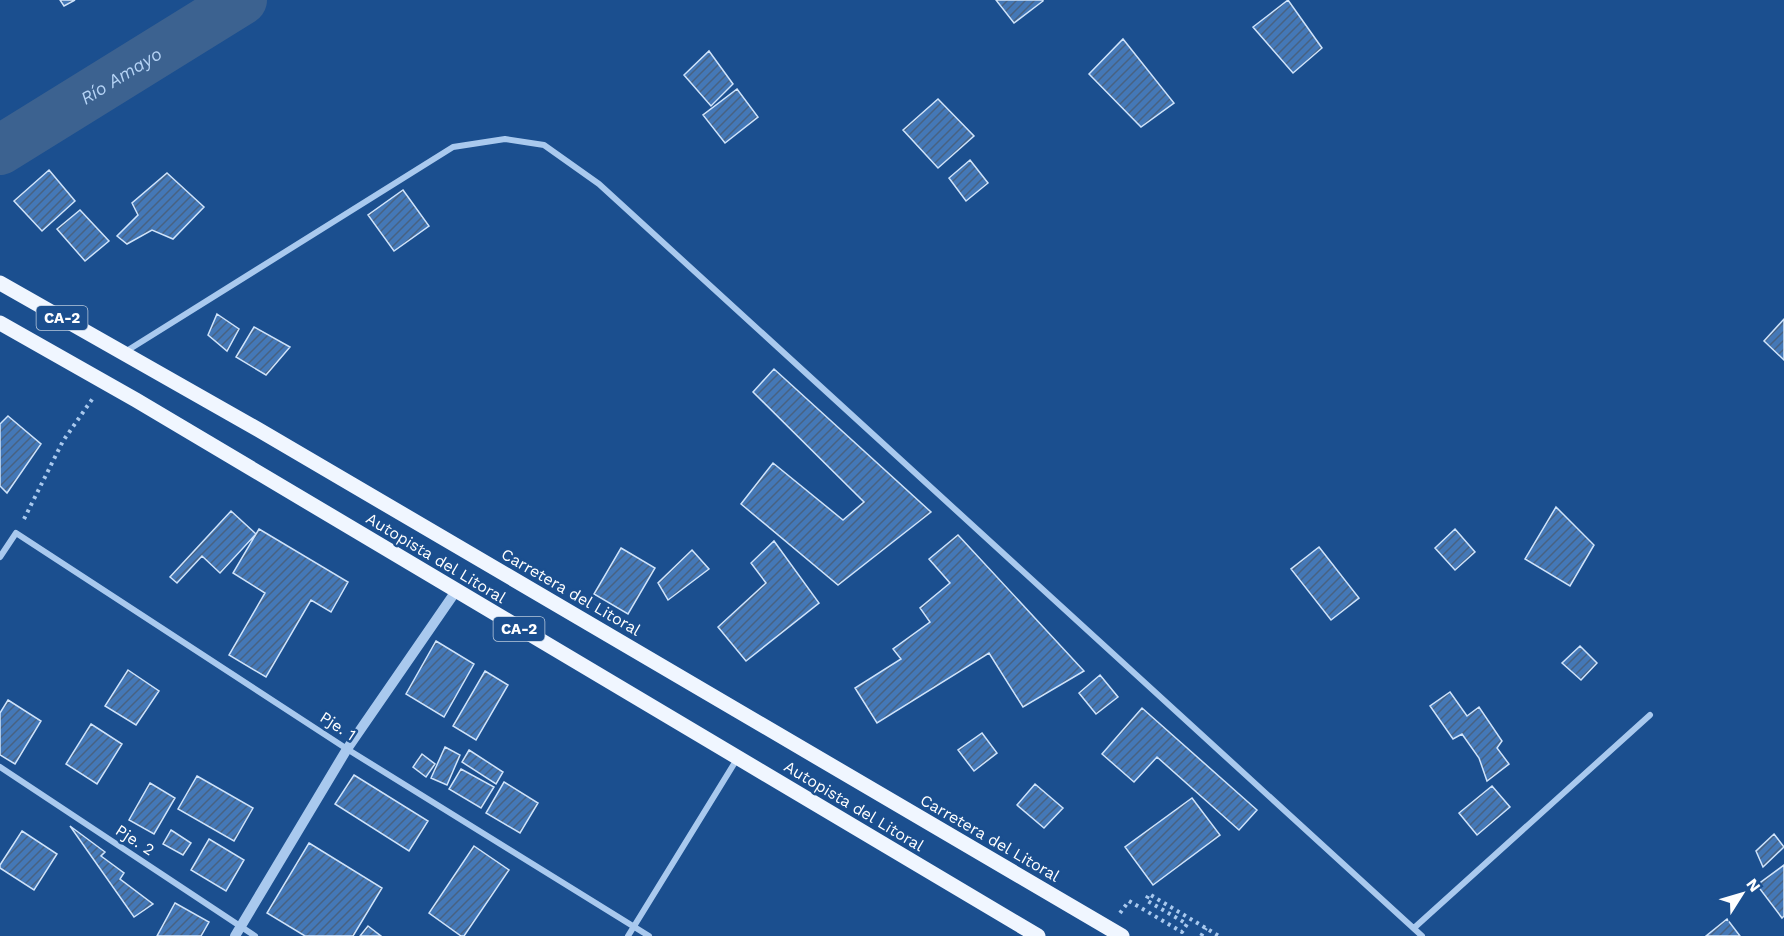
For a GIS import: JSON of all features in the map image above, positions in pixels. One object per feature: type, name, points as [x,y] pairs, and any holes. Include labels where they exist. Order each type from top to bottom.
[{"type":"main road","name":"Carretera del Litoral","points":[[0,283],[269,435],[1122,936]]},
{"type":"main road","name":"Autopista del Litoral","points":[[0,323],[103,381],[1038,936]]},
{"type":"street","points":[[123,353],[453,147],[505,139],[544,145],[599,184],[1422,936]]},
{"type":"street","points":[[0,557],[16,533]]},
{"type":"street","name":"Pje. 1","points":[[16,533],[347,749],[649,936]]},
{"type":"street","points":[[238,931],[347,749],[456,591]]},
{"type":"street","points":[[1414,928],[1650,715]]},
{"type":"street","points":[[628,936],[737,758]]},
{"type":"street","name":"Pje. 2","points":[[0,767],[238,931],[255,936]]},
{"type":"path","points":[[16,533],[63,441],[103,381]]},
{"type":"path","points":[[1129,901],[1182,932],[1187,924],[1146,900],[1149,894],[1219,936]]},
{"type":"path","points":[[1201,936],[1206,928]]},
{"type":"building","points":[[60,0],[75,0],[64,6]]},
{"type":"building","points":[[996,0],[1043,0],[1043,1],[1014,23]]},
{"type":"building","points":[[1288,0],[1322,48],[1293,73],[1253,27]]},
{"type":"building","points":[[1123,39],[1174,103],[1141,127],[1089,74]]},
{"type":"building","points":[[709,51],[733,84],[711,106],[684,75]]},
{"type":"building","points":[[737,89],[758,117],[725,143],[703,115]]},
{"type":"building","points":[[938,99],[974,136],[938,168],[903,130]]},
{"type":"building","points":[[970,160],[988,183],[966,201],[949,178]]},
{"type":"building","points":[[49,170],[75,201],[42,231],[14,201]]},
{"type":"building","points":[[167,173],[204,207],[173,239],[152,230],[127,244],[117,236],[138,215],[132,203]]},
{"type":"building","points":[[403,190],[429,226],[394,251],[368,215]]},
{"type":"building","points":[[80,210],[109,241],[85,261],[57,229]]},
{"type":"building","points":[[217,314],[239,329],[227,351],[208,335]]},
{"type":"building","points":[[1784,319],[1784,360],[1764,341]]},
{"type":"building","points":[[254,327],[290,347],[266,375],[236,357]]},
{"type":"building","points":[[774,369],[931,512],[838,585],[741,504],[773,463],[843,520],[864,502],[753,392]]},
{"type":"building","points":[[8,416],[41,444],[7,493],[0,486],[0,424]]},
{"type":"building","points":[[1556,507],[1594,545],[1570,586],[1525,559]]},
{"type":"building","points":[[231,511],[256,534],[220,573],[202,556],[177,583],[170,577]]},
{"type":"building","points":[[259,529],[348,582],[331,612],[311,600],[266,677],[229,655],[265,593],[233,573]]},
{"type":"building","points":[[1455,529],[1475,552],[1455,570],[1435,548]]},
{"type":"building","points":[[958,535],[1084,671],[1023,707],[989,653],[877,723],[855,688],[901,659],[893,649],[930,622],[920,608],[950,583],[929,559]]},
{"type":"building","points":[[774,541],[819,603],[746,661],[718,627],[766,583],[751,563]]},
{"type":"building","points":[[1319,547],[1359,598],[1331,620],[1291,569]]},
{"type":"building","points":[[621,548],[655,568],[628,614],[594,594]]},
{"type":"building","points":[[692,550],[709,569],[668,600],[658,583]]},
{"type":"building","points":[[436,641],[474,664],[444,717],[406,694]]},
{"type":"building","points":[[1580,646],[1597,663],[1581,680],[1562,663]]},
{"type":"building","points":[[128,670],[159,691],[136,725],[105,706]]},
{"type":"building","points":[[485,671],[508,685],[476,740],[453,726]]},
{"type":"building","points":[[1100,675],[1118,697],[1096,714],[1079,693]]},
{"type":"building","points":[[1450,692],[1467,716],[1479,707],[1502,741],[1497,748],[1509,764],[1487,781],[1479,758],[1462,734],[1453,739],[1430,706]]},
{"type":"building","points":[[8,700],[41,721],[15,764],[0,755],[0,713]]},
{"type":"building","points":[[1142,708],[1257,810],[1239,830],[1157,757],[1134,782],[1102,754]]},
{"type":"building","points":[[91,724],[122,744],[97,784],[66,764]]},
{"type":"building","points":[[982,733],[997,753],[974,771],[958,750]]},
{"type":"building","points":[[445,747],[460,755],[447,785],[431,778]]},
{"type":"building","points":[[469,750],[503,772],[496,784],[462,762]]},
{"type":"building","points":[[422,754],[435,764],[426,777],[413,767]]},
{"type":"building","points":[[461,769],[494,787],[481,808],[449,789]]},
{"type":"building","points":[[354,775],[428,821],[409,851],[335,804]]},
{"type":"building","points":[[197,776],[253,808],[234,841],[178,809]]},
{"type":"building","points":[[504,782],[538,803],[520,833],[486,813]]},
{"type":"building","points":[[150,783],[175,798],[154,834],[129,820]]},
{"type":"building","points":[[1035,784],[1063,808],[1044,828],[1017,805]]},
{"type":"building","points":[[1492,786],[1510,807],[1477,835],[1459,813]]},
{"type":"building","points":[[1192,798],[1220,835],[1153,885],[1125,847]]},
{"type":"building","points":[[70,826],[105,852],[101,856],[124,873],[120,879],[153,904],[134,917]]},
{"type":"building","points":[[171,830],[191,843],[183,855],[163,844]]},
{"type":"building","points":[[22,831],[57,854],[34,890],[0,868]]},
{"type":"building","points":[[1774,834],[1784,847],[1763,867],[1756,851]]},
{"type":"building","points":[[209,839],[244,860],[226,891],[191,870]]},
{"type":"building","points":[[309,843],[382,888],[353,936],[305,936],[267,913]]},
{"type":"building","points":[[474,846],[509,870],[464,936],[461,936],[429,913]]},
{"type":"building","points":[[1784,865],[1784,916],[1782,918],[1757,885]]},
{"type":"building","points":[[175,903],[209,922],[201,936],[157,936]]},
{"type":"building","points":[[1727,919],[1740,936],[1706,936]]},
{"type":"building","points":[[368,926],[381,936],[360,936]]},
{"type":"waterway","name":"Río Amayo","points":[[0,150],[242,0]]}]
